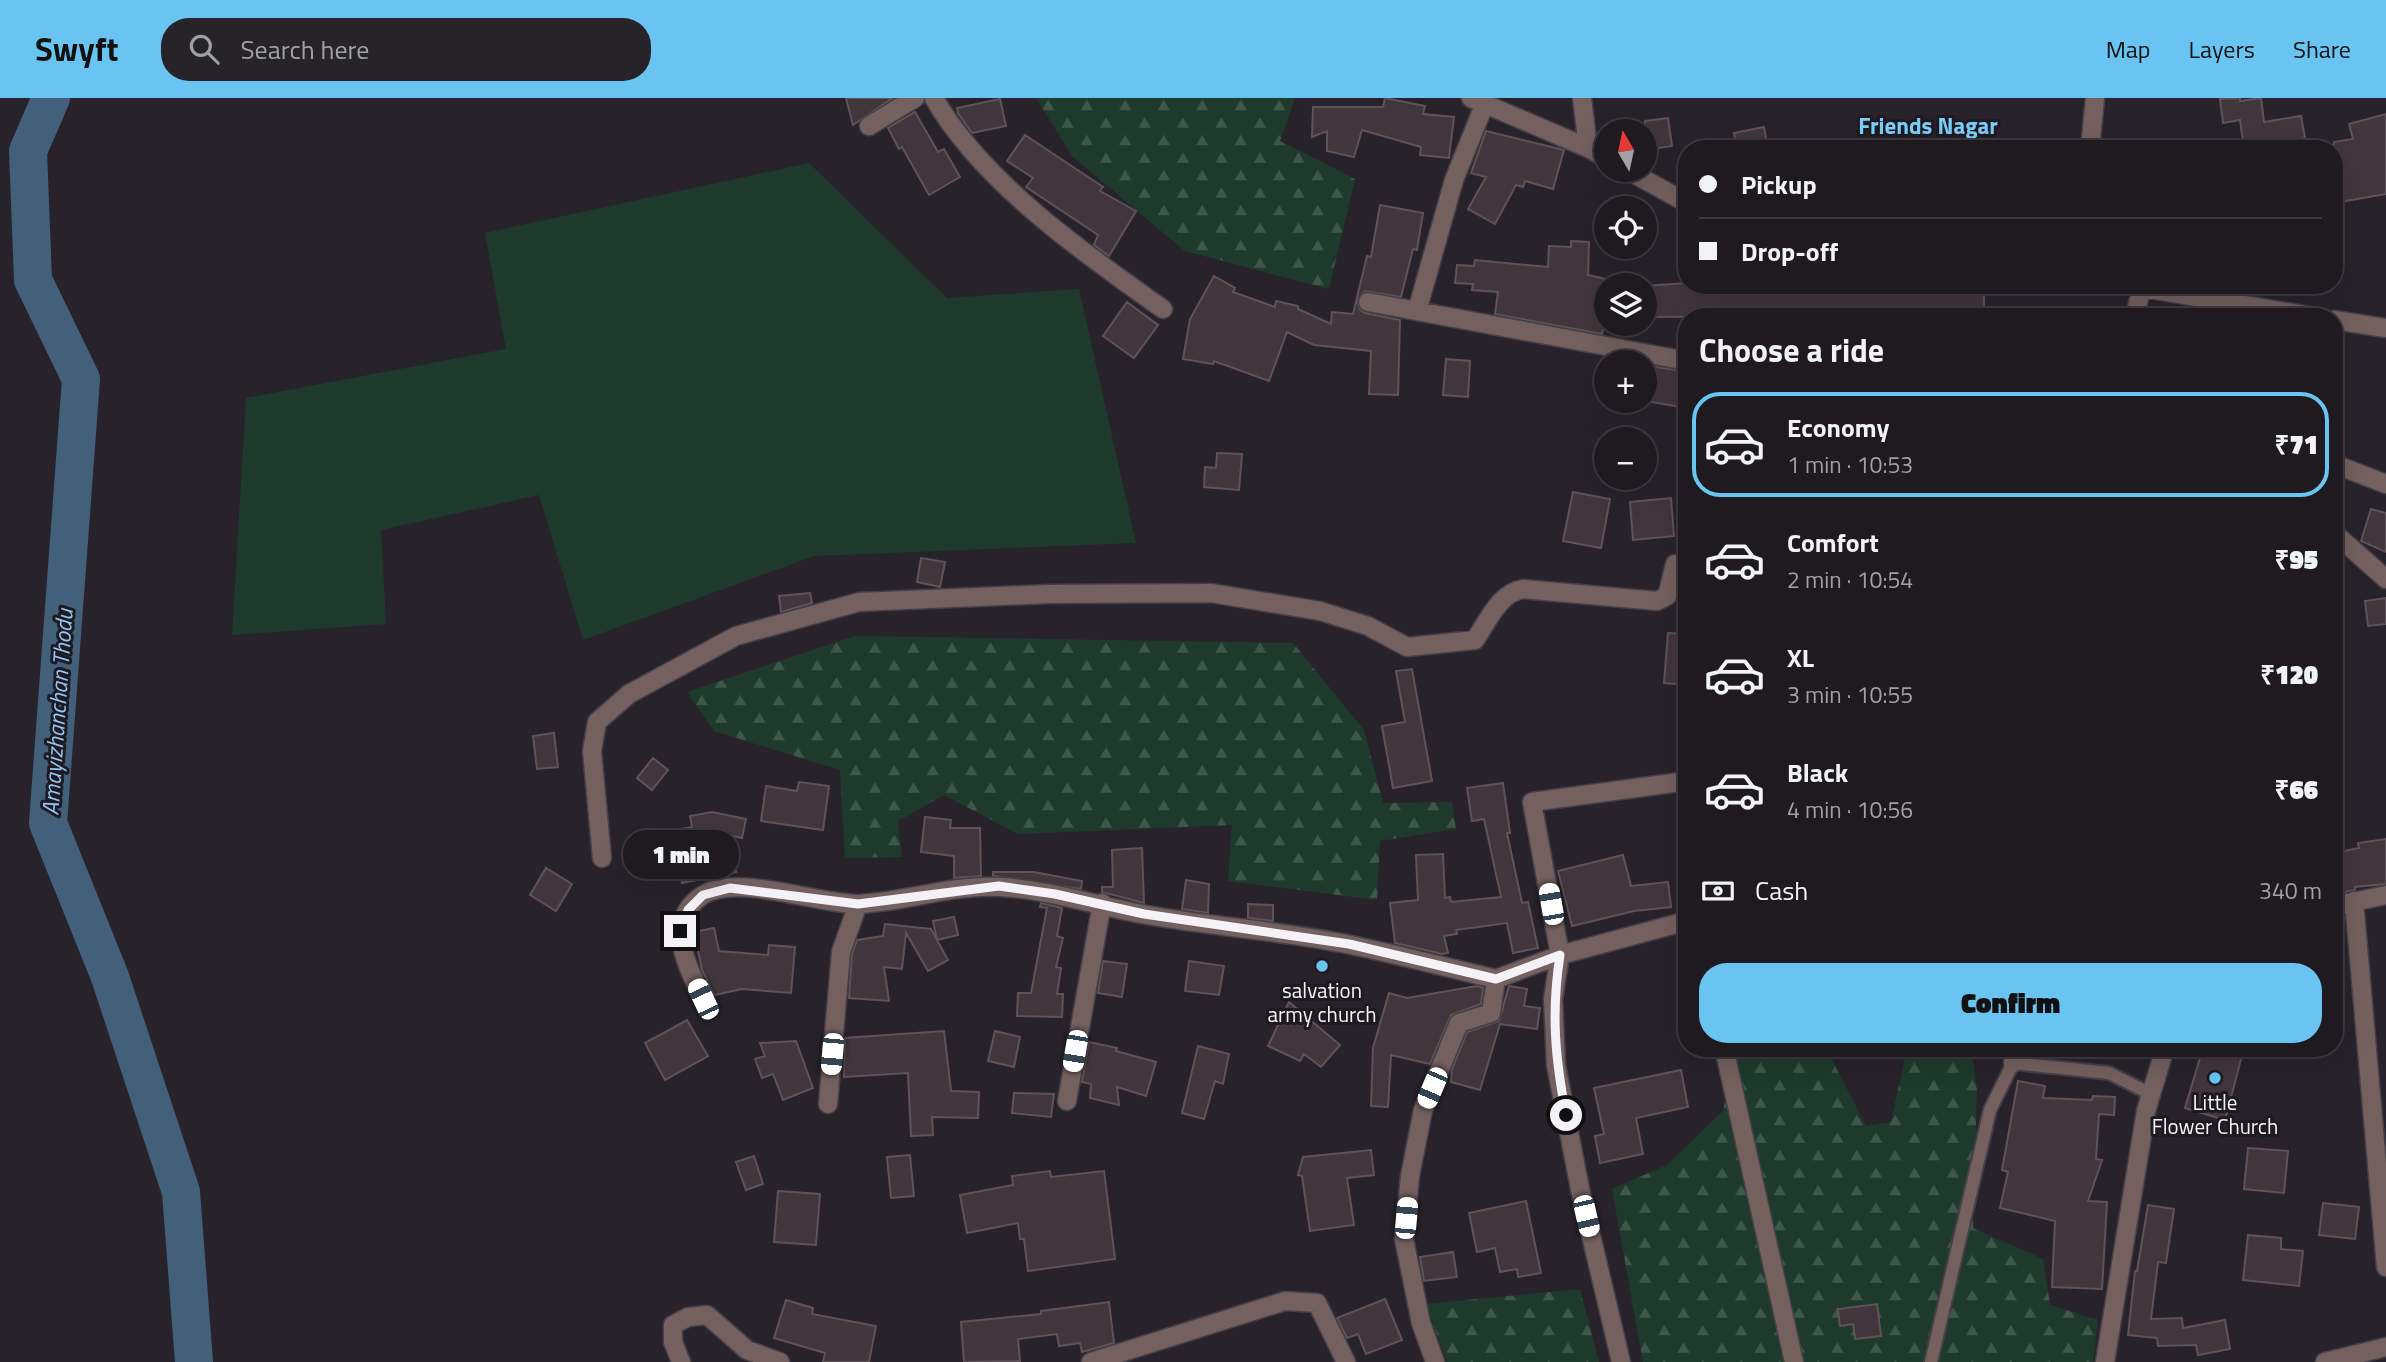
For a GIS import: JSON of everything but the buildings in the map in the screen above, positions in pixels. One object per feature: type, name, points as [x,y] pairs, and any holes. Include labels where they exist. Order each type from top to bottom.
[{"type":"street","points":[[870,126],[915,98]]},
{"type":"street","points":[[934,98],[963,138],[998,176],[1071,245],[1163,309]]},
{"type":"street","points":[[1582,98],[1588,148]]},
{"type":"street","points":[[2091,140],[2095,98]]},
{"type":"street","points":[[1417,311],[1478,101],[1594,151]]},
{"type":"street","points":[[1649,182],[1678,198]]},
{"type":"street","points":[[2176,294],[2261,308]]},
{"type":"street","points":[[1368,302],[1678,359]]},
{"type":"street","points":[[2343,321],[2386,328]]},
{"type":"street","points":[[2343,467],[2386,484]]},
{"type":"street","points":[[2343,541],[2386,579]]},
{"type":"street","points":[[602,858],[592,751],[597,722],[629,694],[736,636],[859,602],[1049,594],[1211,593],[1320,611],[1368,626],[1407,647],[1475,640],[1505,596],[1512,591],[1523,589],[1657,601],[1667,596],[1675,564],[1678,564]]},
{"type":"street","points":[[1621,1362],[1580,1189],[1556,1065],[1553,999],[1560,955],[1532,802],[1678,782]]},
{"type":"street","points":[[703,999],[681,952],[680,931],[688,910],[703,895],[730,888],[858,904],[999,886],[1102,903],[1144,914],[1349,944],[1496,979],[1560,955],[1678,923]]},
{"type":"street","points":[[2343,904],[2386,895]]},
{"type":"street","points":[[2354,901],[2386,1267]]},
{"type":"street","points":[[1066,1101],[1102,903]]},
{"type":"street","points":[[828,1104],[841,952],[858,904]]},
{"type":"street","points":[[1436,1362],[1421,1323],[1404,1239],[1410,1176],[1423,1110],[1460,1023],[1491,1013],[1496,979]]},
{"type":"street","points":[[1726,1057],[1794,1362]]},
{"type":"street","points":[[2105,1362],[2151,1094],[2162,1057]]},
{"type":"street","points":[[1091,1362],[1285,1301],[1318,1303],[1346,1362]]},
{"type":"street","points":[[681,1362],[673,1342],[673,1325],[688,1317],[707,1315],[747,1350],[780,1362]]},
{"type":"street","points":[[2325,1362],[2386,1347]]},
{"type":"lane","points":[[1931,1362],[1990,1110],[2014,1057]]},
{"type":"lane","points":[[2020,1057],[2109,1073],[2151,1094]]},
{"type":"green space","points":[[1036,98],[1295,98],[1280,141],[1355,179],[1329,289],[1185,251],[1073,157]]},
{"type":"green space","points":[[809,163],[947,298],[1079,289],[1136,543],[814,556],[583,640],[539,495],[381,530],[386,624],[232,635],[246,398],[506,349],[485,233]]},
{"type":"green space","points":[[855,636],[1293,643],[1364,730],[1383,803],[1452,802],[1456,829],[1380,841],[1377,900],[1228,881],[1232,825],[1018,834],[944,795],[898,821],[902,857],[845,858],[840,770],[714,731],[687,692]]},
{"type":"green space","points":[[1733,1057],[1831,1057],[1866,1126],[1891,1122],[1905,1057],[1972,1057],[1977,1090],[1973,1228],[2043,1259],[2050,1305],[2098,1320],[2093,1362],[1643,1362],[1612,1189],[1667,1165],[1723,1111]]},
{"type":"green space","points":[[1580,1289],[1599,1362],[1447,1362],[1426,1304]]},
{"type":"waterway","name":"Amayizhanchan Thodu","points":[[51,98],[28,151],[33,280],[81,379],[48,823],[110,977],[181,1192],[194,1362]]},
{"type":"place","name":"salvation army church","points":[[1322,966]]},
{"type":"place","name":"Little Flower Church","points":[[2215,1078]]},
{"type":"district","name":"Friends Nagar","points":[[1928,125]]},
{"type":"route","points":[[680,931],[688,910],[703,895],[730,888],[801,894],[858,904],[999,886],[1102,903],[1144,914],[1349,944],[1496,979],[1560,955],[1553,999],[1554,1037],[1556,1065],[1566,1115]]}]
